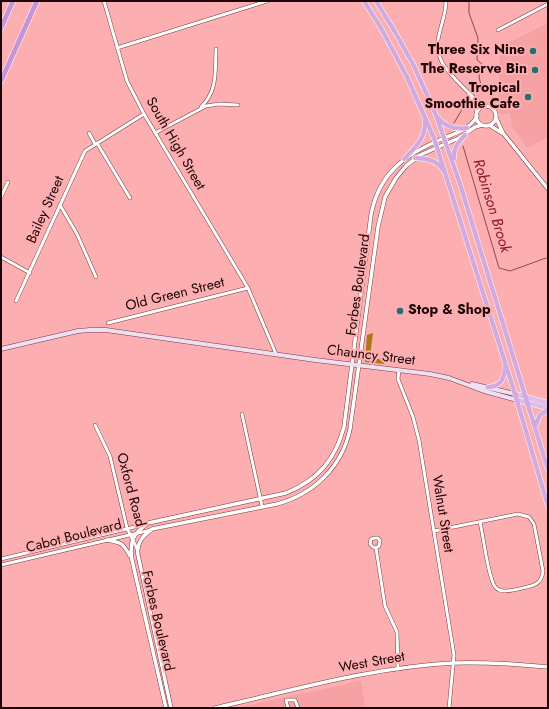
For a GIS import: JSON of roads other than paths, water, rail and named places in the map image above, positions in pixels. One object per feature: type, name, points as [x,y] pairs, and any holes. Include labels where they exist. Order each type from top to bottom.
[{"type":"highway","points":[[1,28],[14,1]]},
{"type":"highway","points":[[1,81],[37,1]]},
{"type":"highway","points":[[364,1],[400,64],[437,147],[517,400],[548,506]]},
{"type":"highway","points":[[376,1],[413,64],[436,116],[454,164],[548,470]]},
{"type":"highway","points":[[436,116],[448,126],[456,129],[467,128]]},
{"type":"highway","points":[[404,159],[420,143],[423,136],[424,117]]},
{"type":"highway","points":[[454,164],[454,150],[465,135]]},
{"type":"highway","points":[[415,158],[432,160],[442,167],[445,174]]},
{"type":"highway","points":[[488,387],[498,385],[503,380],[505,364]]},
{"type":"highway","points":[[535,426],[540,415],[548,409]]},
{"type":"main road","name":"Chauncy Street","points":[[1,349],[53,336],[88,330],[106,330],[439,376],[548,403]]},
{"type":"main road","name":"Chauncy Street","points":[[462,382],[484,391],[528,402],[548,409]]},
{"type":"street","name":"South High Street","points":[[104,1],[127,81],[155,133],[248,288]]},
{"type":"street","points":[[117,48],[267,1]]},
{"type":"street","points":[[446,1],[445,18],[438,40],[439,54],[444,65],[484,106],[492,108],[495,112],[503,134],[548,189]]},
{"type":"street","points":[[498,30],[548,4]]},
{"type":"street","points":[[155,133],[200,108],[210,97],[214,84],[216,49]]},
{"type":"street","points":[[469,92],[476,106],[478,120],[482,125],[489,125],[494,122],[496,118]]},
{"type":"street","points":[[200,108],[212,105],[238,105]]},
{"type":"street","points":[[477,114],[480,108],[484,106]]},
{"type":"street","name":"Bailey Street","points":[[16,301],[30,273],[82,155],[96,143],[144,114]]},
{"type":"street","name":"Forbes Boulevard","points":[[148,523],[286,493],[304,485],[320,473],[329,462],[340,442],[344,427],[373,206],[376,196],[391,171],[404,159],[435,142],[467,128],[477,114]]},
{"type":"street","name":"Forbes Boulevard","points":[[152,529],[284,502],[307,492],[319,483],[336,464],[345,447],[350,433],[378,227],[385,196],[396,178],[415,158],[465,135],[475,127],[482,125]]},
{"type":"street","points":[[489,125],[503,134]]},
{"type":"street","points":[[89,132],[130,198]]},
{"type":"street","points":[[1,197],[8,182]]},
{"type":"street","points":[[60,205],[77,234],[96,277]]},
{"type":"street","points":[[1,257],[30,273]]},
{"type":"street","points":[[248,288],[276,354]]},
{"type":"street","name":"Old Green Street","points":[[108,323],[248,288]]},
{"type":"street","name":"Walnut Street","points":[[399,370],[398,379],[419,440],[454,655],[449,708]]},
{"type":"street","points":[[242,414],[262,506]]},
{"type":"street","name":"Oxford Road","points":[[95,425],[110,456],[127,528],[132,539]]},
{"type":"street","points":[[434,531],[518,514],[527,515],[534,524],[543,571],[540,582],[530,587],[508,591],[499,590],[495,587],[491,577],[480,522]]},
{"type":"street","points":[[132,539],[148,523]]},
{"type":"street","name":"Cabot Boulevard","points":[[1,558],[148,523]]},
{"type":"street","points":[[137,549],[143,536],[152,529]]},
{"type":"street","name":"Cabot Boulevard","points":[[1,565],[152,529]]},
{"type":"street","name":"Forbes Boulevard","points":[[132,539],[137,549],[171,708]]},
{"type":"street","name":"Forbes Boulevard","points":[[132,539],[130,550],[132,560],[166,708]]},
{"type":"street","points":[[106,540],[122,544],[126,548],[132,560]]},
{"type":"street","points":[[376,548],[385,606],[397,632],[398,669]]},
{"type":"street","name":"West Street","points":[[215,708],[341,679],[398,669],[454,663],[548,666]]},
{"type":"street","points":[[285,692],[288,708]]},
{"type":"street","points":[[286,700],[295,700],[298,708]]},
{"type":"waterway","name":"Robinson Brook","points":[[469,1],[469,13],[478,38],[477,60],[483,65],[479,77],[481,85],[474,89]]},
{"type":"waterway","name":"Robinson Brook","points":[[454,123],[467,101]]},
{"type":"waterway","name":"Robinson Brook","points":[[463,146],[499,268],[510,271],[546,258],[548,259]]},
{"type":"place","name":"Three Six Nine","points":[[533,51]]},
{"type":"place","name":"The Reserve Bin","points":[[535,70]]},
{"type":"place","name":"Tropical Smoothie Cafe","points":[[528,97]]},
{"type":"place","name":"Stop & Shop","points":[[400,311]]}]
